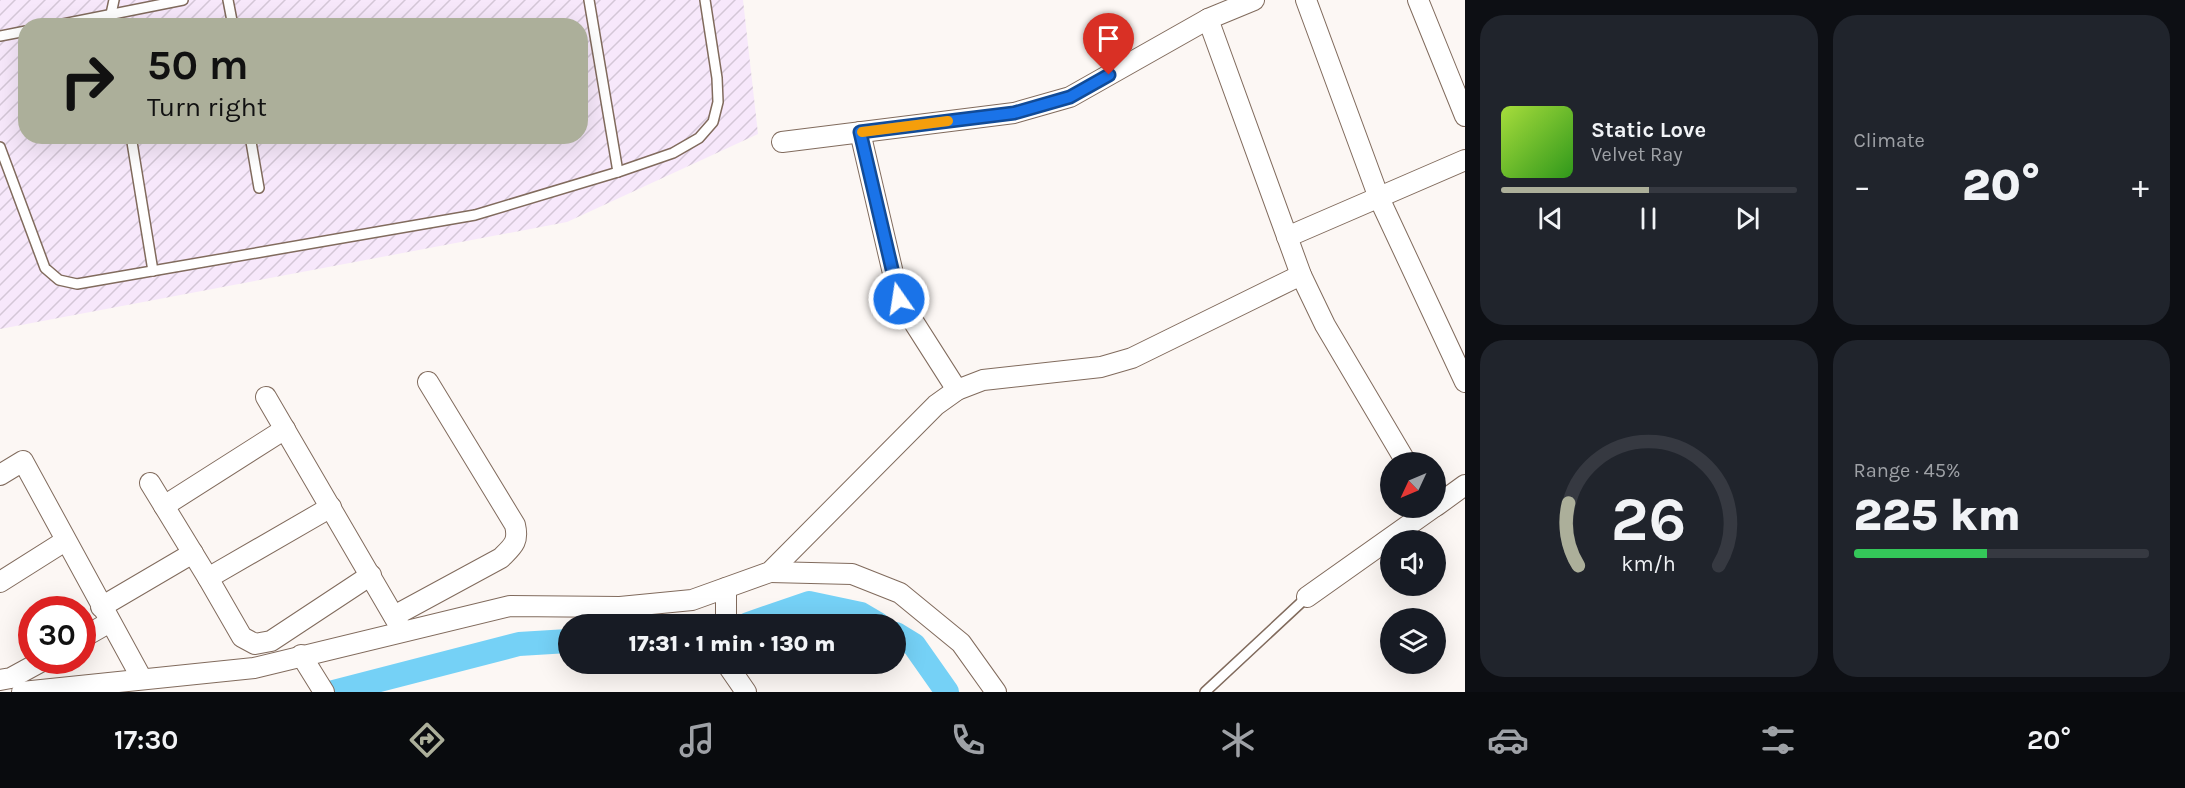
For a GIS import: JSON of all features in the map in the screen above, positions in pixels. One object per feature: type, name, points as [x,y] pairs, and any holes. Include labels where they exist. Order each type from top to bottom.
[{"type":"street","points":[[782,142],[1014,113],[1070,97],[1208,19],[1254,0]]},
{"type":"street","points":[[1306,0],[1379,198],[1464,376]]},
{"type":"street","points":[[1418,0],[1465,116]]},
{"type":"street","points":[[1208,19],[1301,275],[1325,325],[1400,452]]},
{"type":"street","points":[[860,132],[899,299],[957,390]]},
{"type":"street","points":[[1287,237],[1465,160]]},
{"type":"street","points":[[770,572],[936,405],[957,390],[983,380],[1101,367],[1132,358],[1301,275]]},
{"type":"street","points":[[399,624],[501,558],[512,547],[518,535],[515,525],[428,382]]},
{"type":"street","points":[[266,397],[399,624]]},
{"type":"street","points":[[164,507],[285,429]]},
{"type":"street","points":[[0,475],[23,460],[142,679]]},
{"type":"street","points":[[150,483],[242,637],[255,644],[271,640],[371,575]]},
{"type":"street","points":[[1446,501],[1463,492]]},
{"type":"street","points":[[208,578],[331,507]]},
{"type":"street","points":[[1307,597],[1418,518]]},
{"type":"street","points":[[0,582],[65,541]]},
{"type":"street","points":[[96,625],[193,553]]},
{"type":"street","points":[[22,692],[254,668],[302,656],[399,624],[510,606],[620,608],[692,600],[770,572],[852,574],[900,593],[962,643],[996,692]]},
{"type":"street","points":[[726,588],[726,614]]},
{"type":"street","points":[[302,656],[324,692]]},
{"type":"street","points":[[0,680],[18,674]]},
{"type":"street","points":[[734,674],[746,692]]},
{"type":"lane","points":[[112,18],[114,0]]},
{"type":"lane","points":[[92,18],[183,0]]},
{"type":"lane","points":[[228,0],[231,18]]},
{"type":"lane","points":[[588,0],[618,172]]},
{"type":"lane","points":[[0,147],[45,268],[59,280],[77,284],[475,216],[673,153],[699,138],[714,122],[718,102],[717,78],[705,0]]},
{"type":"lane","points":[[0,36],[18,33]]},
{"type":"lane","points":[[133,144],[153,271]]},
{"type":"lane","points":[[251,144],[259,188]]},
{"type":"lane","points":[[1205,692],[1307,597]]},
{"type":"shaded area","points":[[0,0],[743,0],[758,134],[567,222],[0,329]]},
{"type":"waterway","points":[[777,614],[809,603],[861,614]]},
{"type":"waterway","points":[[906,640],[914,645],[947,692]]},
{"type":"waterway","points":[[333,692],[519,644],[558,642]]},
{"type":"slow traffic","points":[[862,132],[948,121]]},
{"type":"route","points":[[899,299],[860,132],[1014,113],[1070,97],[1109,75]]}]
